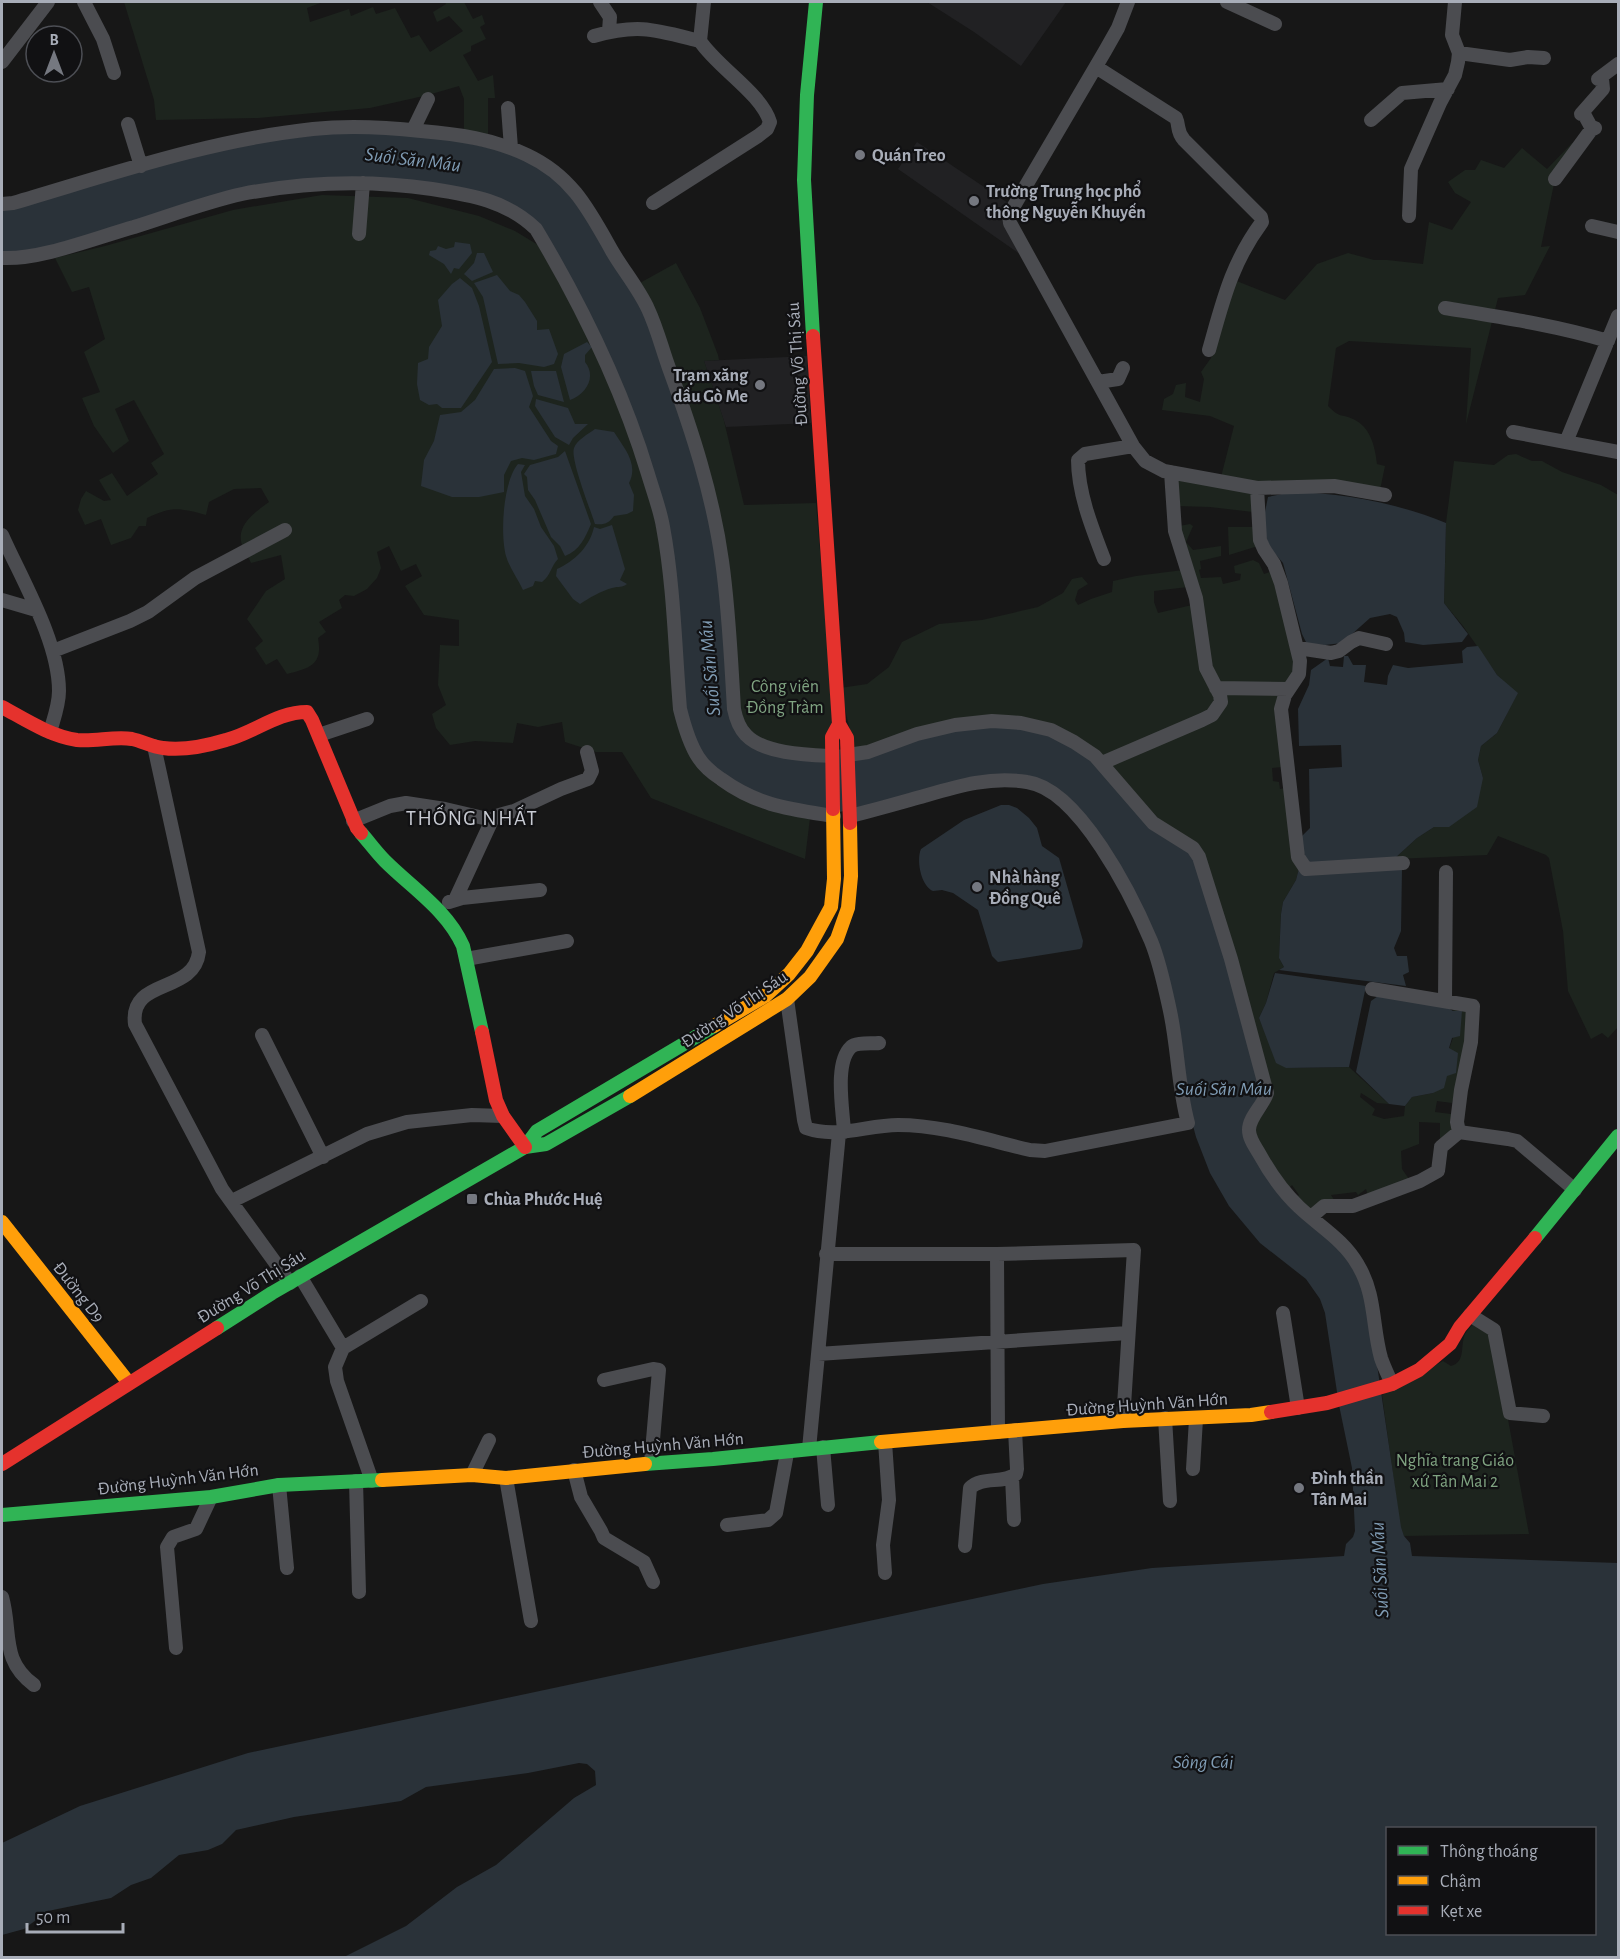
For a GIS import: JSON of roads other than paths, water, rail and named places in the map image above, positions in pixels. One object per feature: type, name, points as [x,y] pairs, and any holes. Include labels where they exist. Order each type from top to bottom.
[{"type":"street","points":[[2,62],[48,2]]},
{"type":"street","points":[[84,2],[103,39],[114,73]]},
{"type":"street","points":[[600,2],[610,17],[609,32]]},
{"type":"street","points":[[700,41],[704,2]]},
{"type":"street","name":"Đường Võ Thị Sáu","points":[[2,1464],[295,1280],[525,1147],[546,1144],[658,1080],[787,999],[810,977],[837,939],[848,908],[851,876],[848,756],[847,738],[839,724],[818,428],[804,180],[807,95],[816,2]]},
{"type":"street","points":[[1128,2],[1118,28],[1009,215],[1010,223],[1133,446],[1150,465],[1171,472],[1257,488],[1334,486],[1385,495]]},
{"type":"street","points":[[1227,2],[1275,24]]},
{"type":"street","points":[[1409,216],[1411,169],[1455,75],[1459,53],[1452,35],[1455,2]]},
{"type":"street","points":[[594,36],[638,28],[700,41],[714,59],[758,100],[768,114],[770,122],[758,136],[654,202]]},
{"type":"street","points":[[1459,53],[1510,60],[1528,57],[1544,58]]},
{"type":"street","points":[[1555,178],[1591,130],[1595,128],[1591,127],[1584,114],[1581,114],[1603,89],[1602,79],[1598,79],[1618,64]]},
{"type":"street","points":[[1096,67],[1176,118],[1178,134],[1261,217],[1262,222],[1251,237],[1233,271],[1209,350]]},
{"type":"street","points":[[1371,120],[1402,93],[1448,89]]},
{"type":"street","points":[[413,130],[428,99]]},
{"type":"street","points":[[508,108],[511,148]]},
{"type":"street","points":[[128,124],[141,165]]},
{"type":"street","points":[[2,204],[14,203],[187,152],[256,137],[303,130],[348,127],[413,130],[477,139],[511,148],[546,165],[577,193],[590,211],[647,307],[682,403],[705,475],[722,558],[734,709],[741,728],[751,740],[765,746],[796,754],[832,756]]},
{"type":"street","points":[[359,234],[363,183]]},
{"type":"street","points":[[2,258],[14,259],[57,250],[241,195],[284,188],[363,183],[414,186],[481,199],[506,207],[523,216],[536,229],[590,328],[631,422],[645,465],[663,526],[680,709],[684,728],[698,756],[715,775],[739,792],[760,802],[834,816]]},
{"type":"street","points":[[1592,226],[1618,232]]},
{"type":"street","points":[[1445,308],[1540,324],[1608,341]]},
{"type":"street","points":[[1566,442],[1618,316]]},
{"type":"street","points":[[1098,382],[1118,378],[1123,368]]},
{"type":"street","points":[[1514,432],[1618,452]]},
{"type":"street","points":[[1104,559],[1089,518],[1078,470],[1078,460],[1085,454],[1133,446]]},
{"type":"street","points":[[1102,763],[1212,715],[1221,702],[1220,694],[1206,668],[1194,590],[1175,531],[1171,472]]},
{"type":"street","points":[[1257,488],[1260,540],[1274,564],[1281,583],[1301,667],[1282,702],[1281,721],[1299,861],[1306,869],[1403,864]]},
{"type":"street","points":[[53,651],[148,612],[195,578],[285,530]]},
{"type":"street","points":[[2,535],[53,651],[60,693],[50,732]]},
{"type":"street","points":[[2,600],[36,610]]},
{"type":"street","points":[[1298,648],[1331,653],[1339,651],[1359,638],[1386,644]]},
{"type":"street","points":[[1216,688],[1289,689]]},
{"type":"street","points":[[2,707],[50,732],[76,740],[127,739],[174,748],[237,737],[283,715],[297,711],[306,712],[335,772],[353,821],[384,861],[437,909],[458,935],[466,959],[496,1100],[503,1116],[525,1147]]},
{"type":"street","points":[[319,735],[367,718]]},
{"type":"street","points":[[848,756],[880,749],[905,738],[964,724],[1021,723],[1060,733],[1102,763],[1154,823],[1193,848],[1199,857],[1231,959],[1267,1093],[1249,1129],[1251,1139],[1269,1170],[1297,1205],[1345,1246],[1358,1265],[1368,1285],[1381,1358],[1392,1384],[1419,1370],[1450,1344],[1460,1327],[1618,1136]]},
{"type":"street","name":"Đường Võ Thị Sáu","points":[[525,1147],[537,1131],[765,996],[789,974],[816,938],[831,907],[834,879],[832,737],[839,724]]},
{"type":"street","points":[[154,746],[199,952],[196,964],[188,974],[139,1000],[134,1011],[135,1024],[231,1201],[295,1280],[343,1348]]},
{"type":"street","points":[[455,900],[492,820],[499,814],[514,811],[588,779],[592,771],[587,752]]},
{"type":"street","points":[[787,999],[806,1128],[816,1131],[841,1132],[897,1125],[920,1127],[1030,1150],[1045,1151],[1188,1123],[1170,1011],[1152,943],[1102,848],[1063,800],[1048,789],[1029,782],[989,781],[966,784],[850,816]]},
{"type":"street","points":[[353,821],[390,806],[406,803],[492,820]]},
{"type":"street","points":[[1445,1000],[1446,872]]},
{"type":"street","points":[[437,909],[455,900],[540,890]]},
{"type":"street","points":[[466,959],[567,941]]},
{"type":"street","points":[[1372,989],[1473,1006],[1471,1040],[1461,1090],[1459,1132]]},
{"type":"street","points":[[262,1035],[323,1157]]},
{"type":"street","points":[[828,1505],[816,1448],[818,1354],[826,1254],[841,1132],[843,1060],[851,1047],[856,1044],[879,1043]]},
{"type":"street","points":[[231,1201],[367,1134],[407,1122],[472,1115],[503,1116]]},
{"type":"street","points":[[1311,1217],[1324,1206],[1353,1206],[1426,1179],[1438,1171],[1441,1147],[1459,1132],[1517,1142],[1575,1190]]},
{"type":"street","name":"Đường D9","points":[[2,1222],[129,1383]]},
{"type":"street","points":[[826,1254],[997,1254],[1134,1250],[1123,1421]]},
{"type":"street","points":[[997,1254],[998,1432]]},
{"type":"street","points":[[372,1481],[336,1381],[335,1367],[343,1348],[421,1301]]},
{"type":"street","points":[[1283,1313],[1298,1408]]},
{"type":"street","points":[[1470,1315],[1494,1330],[1510,1413],[1543,1416]]},
{"type":"street","points":[[818,1354],[1128,1334]]},
{"type":"street","points":[[604,1380],[653,1369],[659,1370],[651,1463]]},
{"type":"street","name":"Đường Huỳnh Văn Hớn","points":[[2,1515],[211,1497],[279,1485],[472,1475],[506,1478],[1015,1430],[1165,1418],[1196,1419],[1251,1415],[1327,1403],[1392,1384]]},
{"type":"street","points":[[1165,1418],[1170,1501]]},
{"type":"street","points":[[1193,1469],[1196,1419]]},
{"type":"street","points":[[964,1546],[970,1488],[982,1482],[1012,1477],[1016,1474],[1015,1430]]},
{"type":"street","points":[[472,1475],[489,1440]]},
{"type":"street","points":[[885,1442],[889,1500],[883,1545],[885,1573]]},
{"type":"street","points":[[727,1525],[768,1520],[773,1517],[776,1513],[787,1453]]},
{"type":"street","points":[[574,1470],[581,1497],[604,1538],[644,1562],[653,1582]]},
{"type":"street","points":[[1012,1477],[1014,1520]]},
{"type":"street","points":[[506,1478],[531,1621]]},
{"type":"street","points":[[356,1481],[359,1592]]},
{"type":"street","points":[[279,1485],[287,1568]]},
{"type":"street","points":[[176,1648],[167,1547],[172,1537],[196,1528],[211,1497]]},
{"type":"street","points":[[2,1597],[9,1655],[18,1670],[34,1685]]},
{"type":"water","name":"Sông Cái","points":[[342,132],[436,136],[511,153],[543,169],[573,195],[643,309],[694,454],[717,557],[731,720],[783,756],[906,742],[948,732],[1003,726],[1058,737],[1099,766],[1195,859],[1225,956],[1262,1093],[1247,1141],[1346,1252],[1363,1286],[1401,1527],[1410,1543],[1412,1556],[1618,1563],[1618,1957],[344,1957],[406,1926],[457,1887],[496,1865],[574,1798],[596,1785],[595,1771],[587,1764],[579,1763],[528,1773],[426,1787],[401,1801],[294,1817],[236,1830],[222,1844],[208,1850],[179,1855],[151,1878],[131,1885],[111,1898],[48,1911],[24,1929],[2,1935],[2,1843],[80,1806],[248,1753],[1043,1584],[1152,1568],[1344,1556],[1346,1544],[1355,1531],[1352,1468],[1339,1405],[1325,1313],[1320,1299],[1306,1279],[1260,1243],[1229,1206],[1210,1173],[1189,1111],[1175,1011],[1107,847],[1030,778],[839,812],[761,797],[718,772],[701,754],[685,708],[668,527],[578,293],[507,202],[320,180],[56,245],[14,254],[2,253],[2,209],[188,156],[257,142]]},
{"type":"water","points":[[455,242],[470,244],[472,253],[459,269],[454,268],[451,274],[444,264],[429,255],[430,251],[436,250],[438,246],[446,249],[454,247]]},
{"type":"water","points":[[477,253],[484,253],[493,272],[472,281],[464,274],[474,263]]},
{"type":"water","points":[[497,275],[510,291],[519,295],[525,302],[537,321],[537,330],[549,329],[558,354],[554,364],[544,367],[519,363],[498,364],[483,297],[474,283]]},
{"type":"water","points":[[460,278],[472,288],[479,306],[492,362],[461,408],[442,408],[437,404],[429,405],[420,400],[417,384],[418,363],[428,359],[429,347],[442,326],[438,300]]},
{"type":"water","points":[[587,342],[592,347],[585,355],[590,379],[581,394],[570,400],[561,367],[564,354]]},
{"type":"water","points":[[515,368],[525,371],[533,396],[529,407],[551,441],[558,446],[556,454],[534,460],[522,458],[511,461],[504,475],[504,492],[479,497],[452,497],[421,486],[424,460],[434,441],[440,415],[461,412],[475,400],[494,369]]},
{"type":"water","points":[[531,371],[556,371],[564,402],[538,395]]},
{"type":"water","points":[[536,399],[568,408],[575,424],[588,424],[569,445],[555,437],[535,406]]},
{"type":"water","points":[[595,429],[614,432],[626,450],[632,469],[629,483],[634,495],[633,511],[614,516],[608,522],[601,524],[595,524],[574,454],[574,448],[578,442]]},
{"type":"water","points":[[565,451],[591,524],[578,547],[565,556],[560,546],[551,537],[535,500],[528,490],[527,477],[524,474],[530,465],[558,457]]},
{"type":"water","points":[[518,464],[525,465],[521,472],[525,496],[554,546],[558,559],[542,582],[535,581],[533,586],[523,590],[507,560],[503,534],[506,495]]},
{"type":"water","points":[[1291,492],[1331,494],[1370,500],[1446,523],[1444,603],[1468,634],[1462,642],[1423,645],[1405,642],[1397,617],[1390,614],[1370,618],[1342,643],[1307,644],[1302,634],[1283,563],[1270,548],[1265,533],[1268,497]]},
{"type":"water","points":[[612,525],[625,569],[620,580],[627,584],[604,591],[580,604],[573,599],[556,576],[557,569],[570,562],[581,552],[594,527],[600,529]]},
{"type":"water","points":[[1478,646],[1497,675],[1518,693],[1497,733],[1481,746],[1478,760],[1483,778],[1477,807],[1449,827],[1434,827],[1417,838],[1394,859],[1307,864],[1300,838],[1310,828],[1309,769],[1342,767],[1341,745],[1299,746],[1298,709],[1309,685],[1311,670],[1328,658],[1330,666],[1343,667],[1344,656],[1348,656],[1353,665],[1366,665],[1364,682],[1387,685],[1393,665],[1408,668],[1463,663],[1462,651],[1467,647]]},
{"type":"water","points":[[1001,805],[1017,808],[1029,818],[1037,828],[1042,846],[1059,858],[1083,941],[1080,949],[998,962],[992,956],[978,910],[953,893],[942,890],[933,891],[925,884],[919,866],[921,849],[964,820]]},
{"type":"water","points":[[1299,868],[1402,868],[1401,931],[1394,948],[1397,956],[1407,956],[1409,972],[1403,975],[1406,986],[1279,970],[1284,967],[1279,958],[1283,902],[1296,880]]},
{"type":"water","points":[[1275,973],[1366,986],[1349,1067],[1286,1068],[1276,1063],[1259,1018]]},
{"type":"water","points":[[1378,996],[1445,1006],[1453,1011],[1462,1011],[1460,1036],[1452,1038],[1449,1048],[1458,1053],[1456,1073],[1447,1076],[1444,1088],[1433,1093],[1412,1097],[1405,1106],[1389,1104],[1356,1072],[1371,1001]]},
{"type":"place","name":"Quán Treo","points":[[860,155]]},
{"type":"place","name":"Trường Trung học phổ thông Nguyễn Khuyến","points":[[974,201]]},
{"type":"place","name":"Trạm xăng dầu Gò Me","points":[[760,385]]},
{"type":"place","name":"Nhà hàng Đồng Quê","points":[[977,887]]},
{"type":"place","name":"Chùa Phước Huệ","points":[[472,1199]]},
{"type":"place","name":"Đình thần Tân Mai","points":[[1299,1488]]},
{"type":"district","name":"THỐNG NHẤT","points":[[472,818]]},
{"type":"water label","name":"Suối Săn Máu","points":[[413,159]]},
{"type":"water label","name":"Suối Săn Máu","points":[[709,668]]},
{"type":"water label","name":"Suối Săn Máu","points":[[1224,1088]]},
{"type":"water label","name":"Suối Săn Máu","points":[[1379,1570]]},
{"type":"park label","name":"Công viên Đồng Tràm","points":[[785,696]]},
{"type":"park label","name":"Nghĩa trang Giáo xứ Tân Mai 2","points":[[1455,1470]]}]
